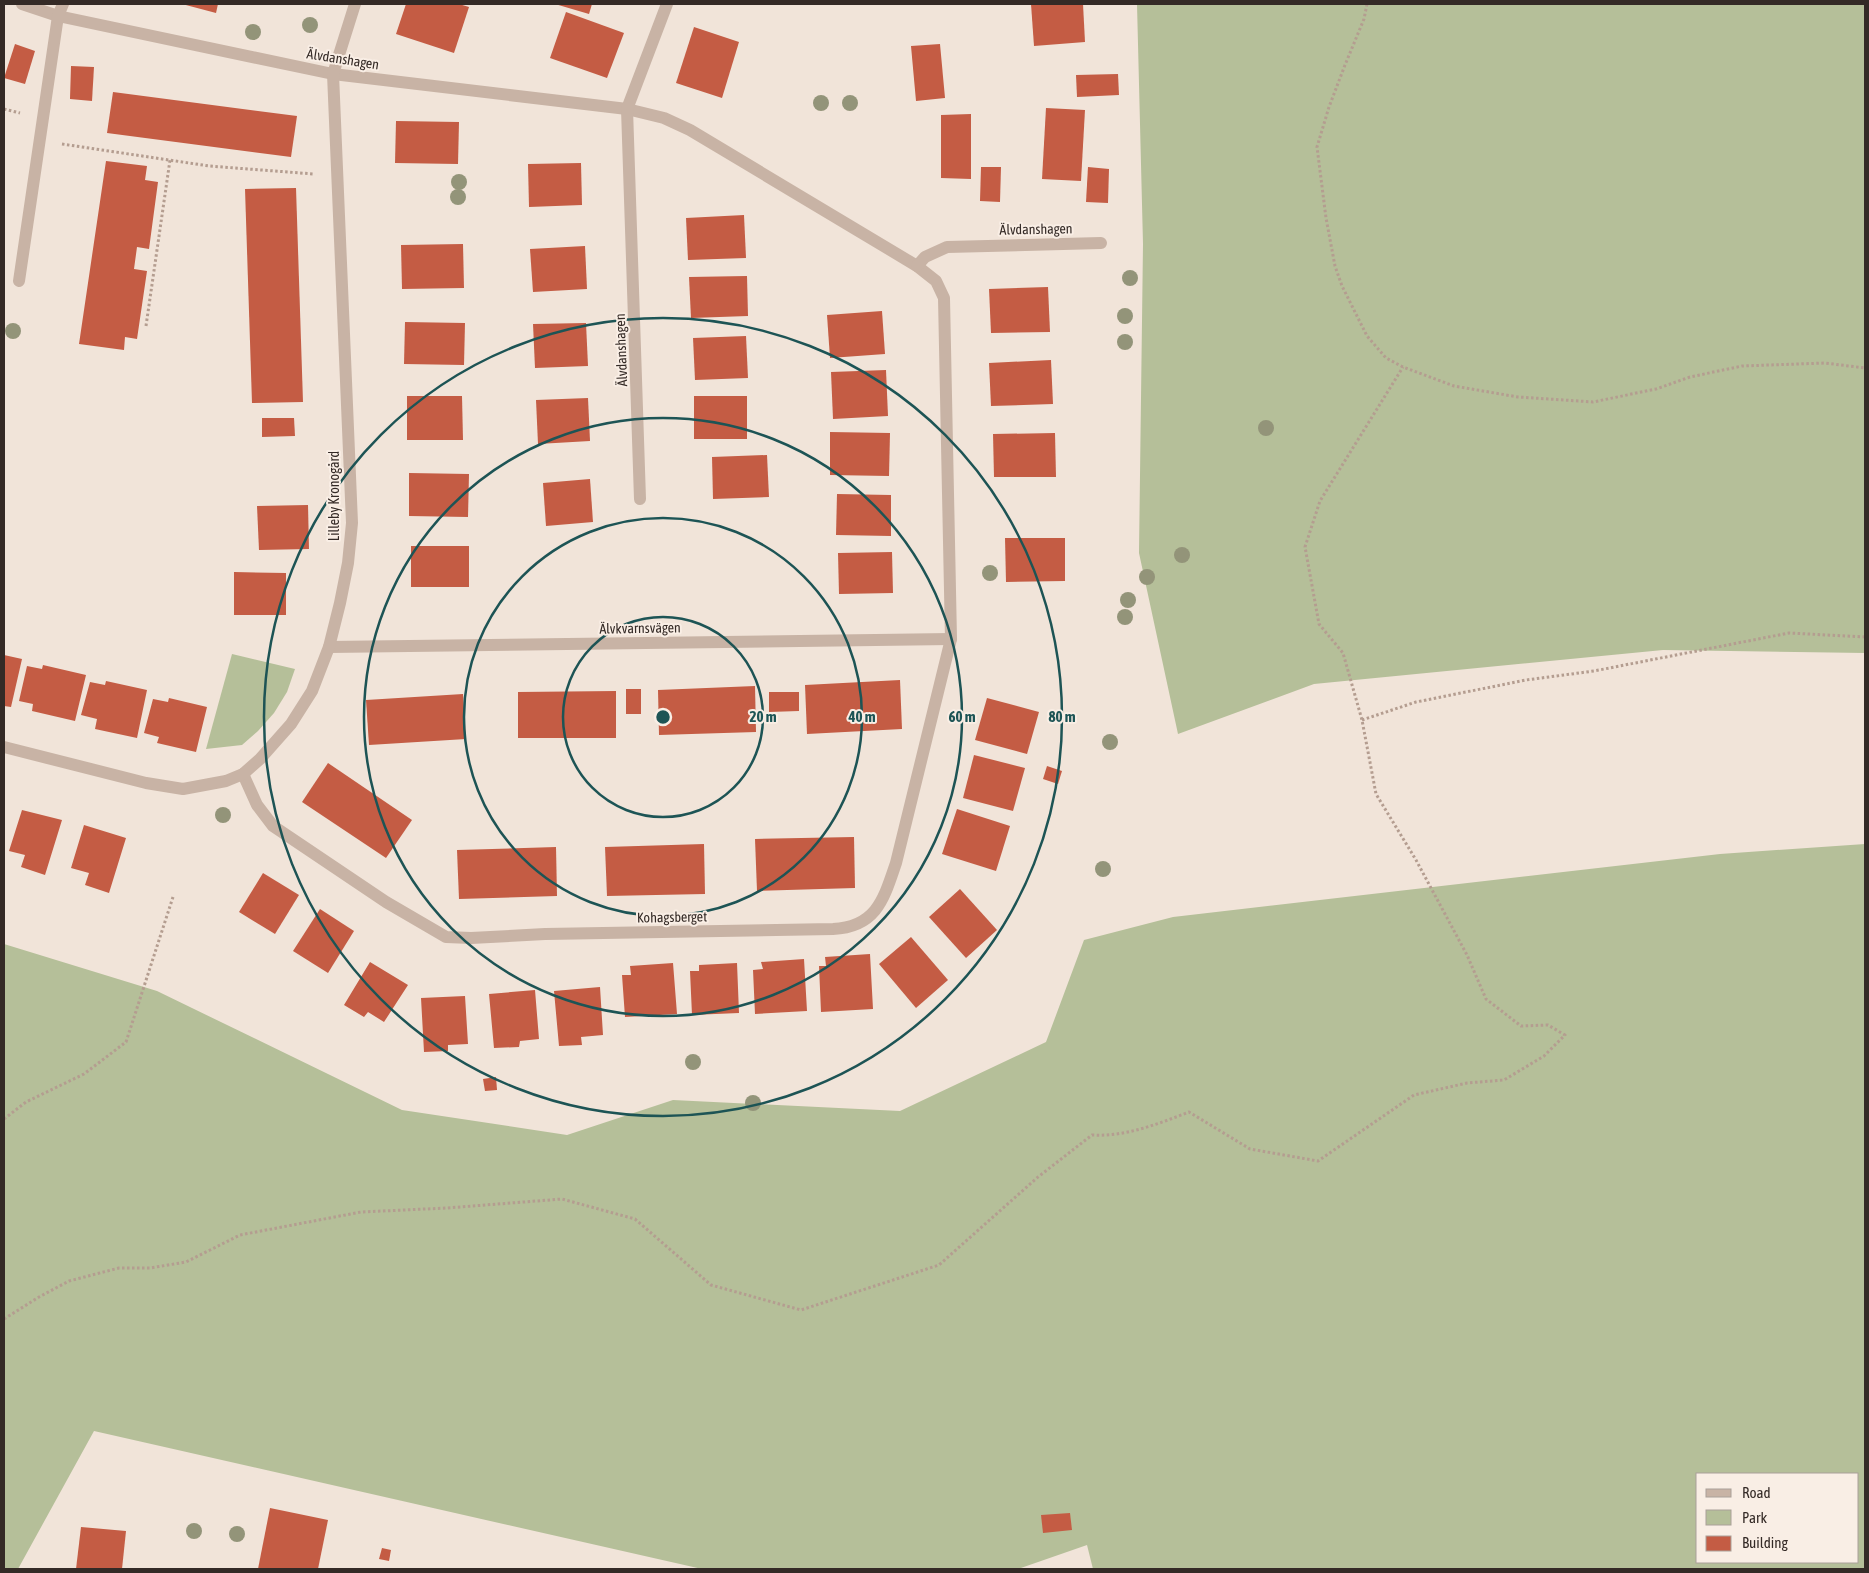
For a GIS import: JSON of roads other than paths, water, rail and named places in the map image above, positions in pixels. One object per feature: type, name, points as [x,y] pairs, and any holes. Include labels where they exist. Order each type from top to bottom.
[{"type":"street","name":"Älvdanshagen","points":[[22,4],[60,10],[333,74],[627,109],[664,118],[690,130],[917,266],[936,281],[944,298],[951,639]]},
{"type":"street","name":"Lilleby Kronogård","points":[[4,747],[146,783],[183,789],[226,781],[243,774],[291,724],[312,692],[329,648],[348,562],[352,523],[333,74],[355,4]]},
{"type":"street","name":"Älvdanshagen","points":[[640,500],[627,109],[667,4]]},
{"type":"street","points":[[19,281],[60,10]]},
{"type":"street","name":"Älvdanshagen","points":[[917,266],[925,257],[947,247],[1101,243]]},
{"type":"street","name":"Älvkvarnsvägen","points":[[329,648],[951,639]]},
{"type":"street","name":"Kohagsberget","points":[[243,774],[257,805],[273,826],[386,902],[446,936],[471,938],[545,934],[841,929],[861,923],[874,914],[886,892],[896,863],[951,639]]}]
